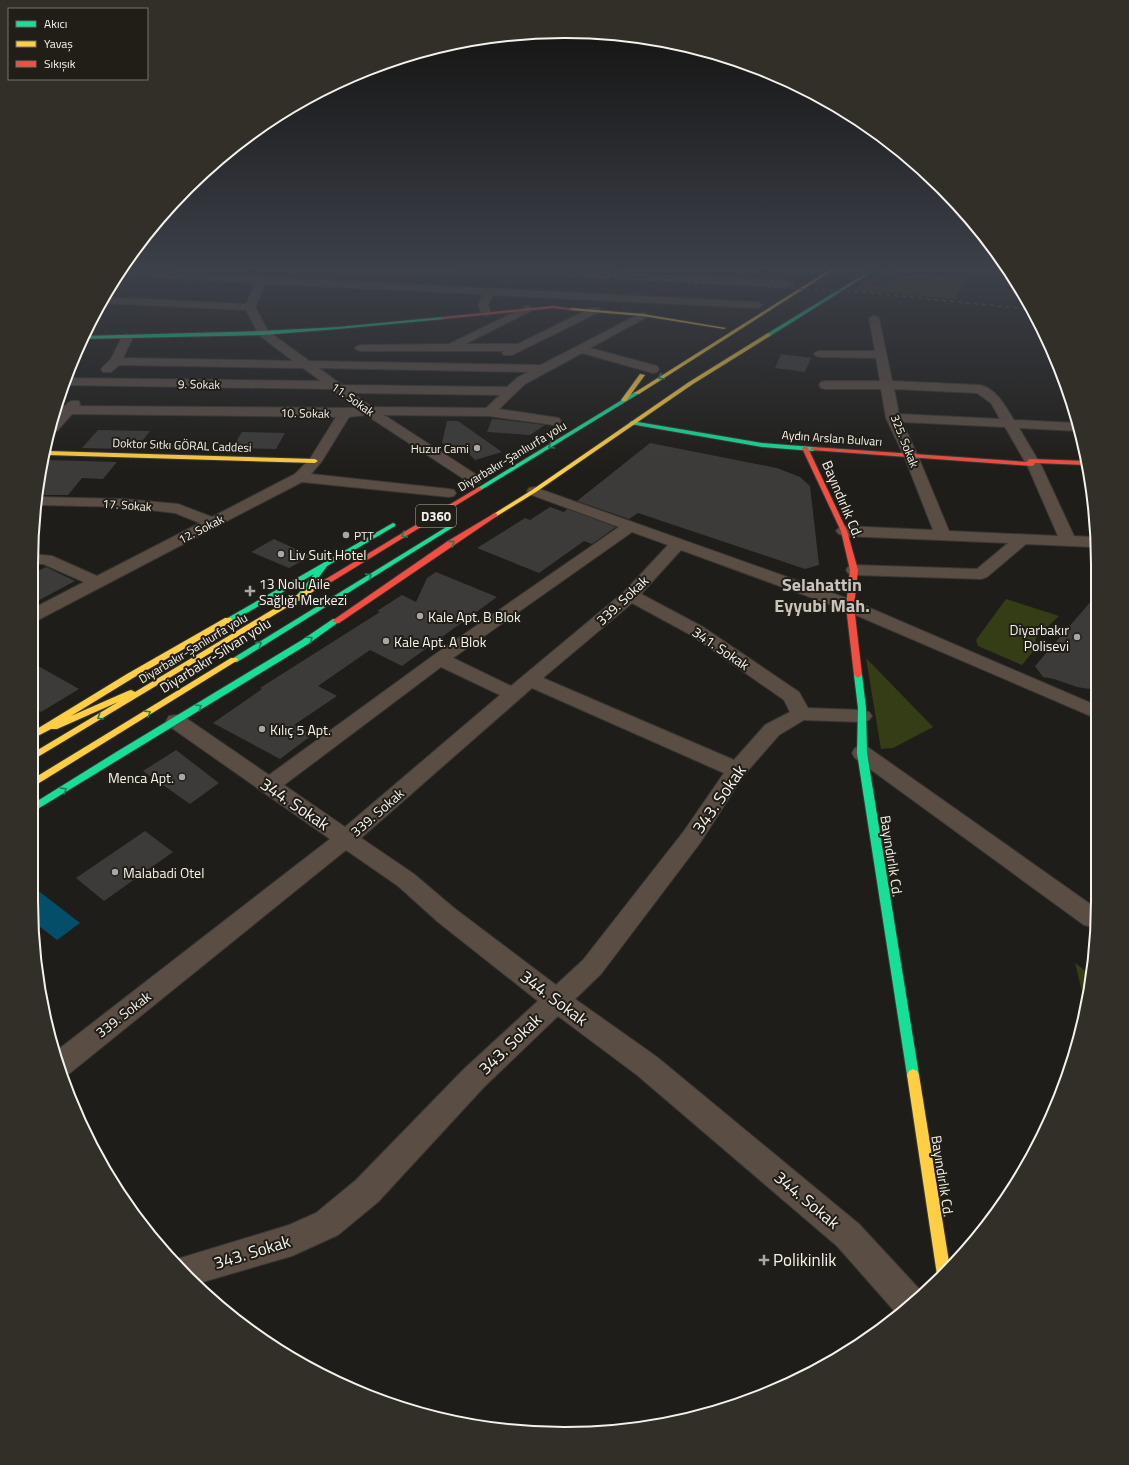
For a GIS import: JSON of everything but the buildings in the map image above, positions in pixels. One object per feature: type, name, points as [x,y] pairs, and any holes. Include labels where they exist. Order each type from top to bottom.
[{"type":"main road","points":[[89,338],[183,335]]},
{"type":"main road","points":[[705,339],[711,335]]},
{"type":"main road","name":"Diyarbakır-Şanlıurfa yolu","points":[[38,754],[585,426],[624,400],[730,335]]},
{"type":"main road","points":[[662,392],[749,335]]},
{"type":"main road","points":[[731,358],[751,335]]},
{"type":"main road","points":[[174,709],[304,642],[451,543],[534,491],[691,383],[768,335]]},
{"type":"main road","points":[[624,386],[656,367]]},
{"type":"main road","points":[[624,400],[642,375]]},
{"type":"main road","name":"Aydın Arslan Bulvarı","points":[[632,423],[762,445],[1032,464],[1081,463]]},
{"type":"main road","name":"Bayındırlık Cd.","points":[[805,448],[844,531],[854,570],[850,606],[862,716],[862,753],[943,1267]]},
{"type":"main road","name":"Doktor Sıtkı GÖRAL Caddesi","points":[[50,453],[316,461]]},
{"type":"main road","points":[[1032,464],[1082,469]]},
{"type":"main road","points":[[434,502],[452,492]]},
{"type":"main road","name":"Diyarbakır-Silvan yolu","points":[[38,781],[174,709],[462,519]]},
{"type":"main road","points":[[38,732],[130,676],[402,520]]},
{"type":"main road","points":[[298,599],[325,564]]},
{"type":"main road","points":[[306,629],[377,593]]},
{"type":"main road","points":[[38,806],[121,753],[174,709],[278,644]]},
{"type":"main road","points":[[38,733],[167,677]]},
{"type":"street","name":"11. Sokak","points":[[266,335],[369,411],[476,479]]},
{"type":"street","points":[[358,335],[366,365]]},
{"type":"street","points":[[449,347],[473,335]]},
{"type":"street","points":[[478,368],[544,335]]},
{"type":"street","points":[[489,412],[521,381],[606,335]]},
{"type":"street","name":"325. Sokak","points":[[878,335],[893,418],[911,456],[943,536]]},
{"type":"street","points":[[62,410],[116,361],[127,337]]},
{"type":"street","points":[[361,348],[521,347]]},
{"type":"street","points":[[581,349],[656,367]]},
{"type":"street","points":[[820,354],[882,355]]},
{"type":"street","points":[[116,361],[541,369]]},
{"type":"street","name":"9. Sokak","points":[[71,382],[511,391]]},
{"type":"street","points":[[824,385],[888,385],[980,390],[996,401],[1009,423],[1032,464],[1068,541]]},
{"type":"street","name":"10. Sokak","points":[[62,410],[345,413],[369,411],[489,412],[557,423]]},
{"type":"street","name":"12. Sokak","points":[[38,613],[300,478],[316,461],[345,413]]},
{"type":"street","points":[[893,418],[1073,427]]},
{"type":"street","points":[[300,478],[452,492]]},
{"type":"street","points":[[534,491],[850,606],[1091,710]]},
{"type":"street","name":"17. Sokak","points":[[42,501],[124,503],[178,509],[214,523]]},
{"type":"street","points":[[268,786],[440,659],[630,526]]},
{"type":"street","points":[[844,531],[1090,542]]},
{"type":"street","points":[[854,570],[981,574],[1022,539]]},
{"type":"street","name":"339. Sokak","points":[[63,1061],[346,838],[513,694],[631,595],[679,543]]},
{"type":"street","points":[[38,559],[46,559],[97,582]]},
{"type":"street","name":"341. Sokak","points":[[631,595],[697,631],[792,696],[800,714]]},
{"type":"street","points":[[440,659],[513,694]]},
{"type":"street","points":[[530,680],[737,770]]},
{"type":"street","name":"344. Sokak","points":[[174,709],[268,786],[406,880],[446,915],[556,1000],[647,1066],[848,1235],[907,1300]]},
{"type":"street","points":[[800,714],[862,716]]},
{"type":"street","name":"343. Sokak","points":[[189,1270],[292,1240],[327,1224],[367,1191],[474,1078],[592,967],[692,837],[737,770],[772,730],[800,714]]},
{"type":"street","points":[[862,753],[1091,916]]},
{"type":"green space","points":[[1006,599],[1059,616],[1036,638],[1035,649],[1022,665],[978,646],[976,640]]},
{"type":"green space","points":[[866,658],[933,727],[893,748],[881,749]]},
{"type":"green space","points":[[1075,963],[1086,971],[1082,993]]},
{"type":"water","points":[[40,892],[80,923],[57,940],[39,926],[38,893]]},
{"type":"traffic: fast","points":[[89,338],[177,335]]},
{"type":"traffic: fast","points":[[479,489],[637,393]]},
{"type":"traffic: fast","points":[[632,423],[762,445],[813,449]]},
{"type":"traffic: fast","points":[[228,620],[393,525]]},
{"type":"traffic: fast","points":[[234,660],[453,525]]},
{"type":"traffic: fast","points":[[298,599],[325,564]]},
{"type":"traffic: fast","points":[[38,806],[121,753],[305,642],[336,621]]},
{"type":"traffic: fast","points":[[858,675],[862,708],[862,753],[913,1075]]},
{"type":"traffic: slow","points":[[637,393],[728,335]]},
{"type":"traffic: slow","points":[[495,515],[534,491],[691,383],[767,335]]},
{"type":"traffic: slow","points":[[624,400],[642,375]]},
{"type":"traffic: slow","points":[[50,453],[315,461]]},
{"type":"traffic: slow","points":[[38,754],[325,582]]},
{"type":"traffic: slow","points":[[38,732],[130,676],[228,620]]},
{"type":"traffic: slow","points":[[38,781],[234,660]]},
{"type":"traffic: slow","points":[[54,727],[131,693]]},
{"type":"traffic: slow","points":[[913,1075],[943,1267]]},
{"type":"traffic: jam","points":[[805,448],[844,531],[854,570],[850,606],[858,675]]},
{"type":"traffic: jam","points":[[813,449],[1032,464]]},
{"type":"traffic: jam","points":[[1030,461],[1081,463]]},
{"type":"traffic: jam","points":[[325,582],[479,489]]},
{"type":"traffic: jam","points":[[336,621],[495,515]]},
{"type":"place","name":"Huzur Cami","points":[[477,448]]},
{"type":"place","name":"PTT","points":[[346,535]]},
{"type":"place","name":"Liv Suit Hotel","points":[[281,554]]},
{"type":"place","name":"13 Nolu Aile Sağlığı Merkezi","points":[[250,591]]},
{"type":"place","name":"Kale Apt. B Blok","points":[[420,616]]},
{"type":"place","name":"Diyarbakır Polisevi","points":[[1077,637]]},
{"type":"place","name":"Kale Apt. A Blok","points":[[386,641]]},
{"type":"place","name":"Kılıç 5 Apt.","points":[[262,729]]},
{"type":"place","name":"Menca Apt.","points":[[182,777]]},
{"type":"place","name":"Malabadi Otel","points":[[115,872]]},
{"type":"place","name":"Polikinlik","points":[[764,1260]]},
{"type":"district","name":"Selahattin Eyyubi Mah.","points":[[822,594]]}]
